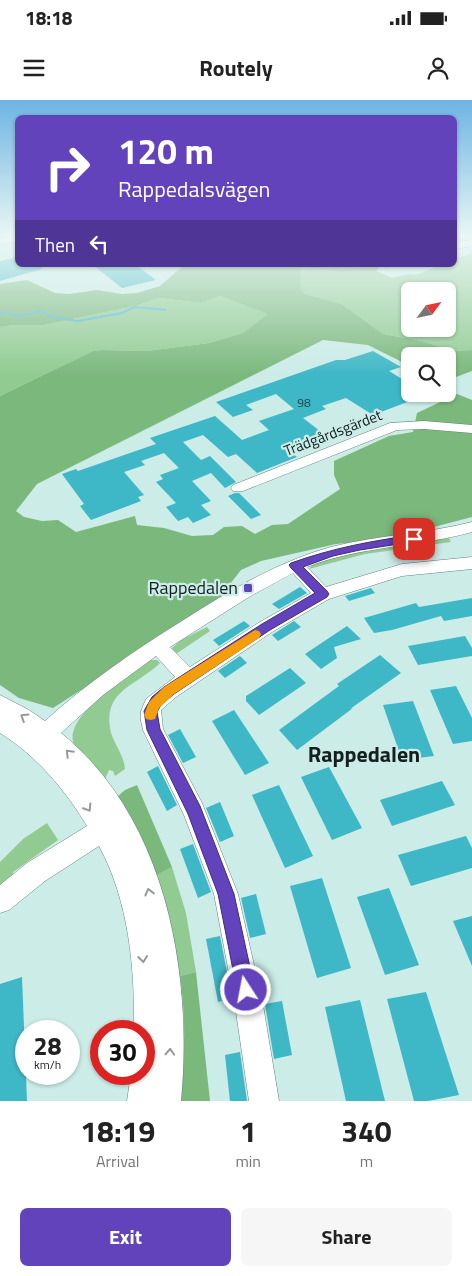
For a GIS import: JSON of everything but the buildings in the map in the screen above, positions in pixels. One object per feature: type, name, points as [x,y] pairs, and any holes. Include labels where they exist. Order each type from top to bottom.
[{"type":"street","name":"Trädgårdsgärdet","points":[[238,488],[395,426],[424,425],[472,430]]},
{"type":"street","points":[[41,738],[103,683],[248,588],[295,565],[331,553],[360,546],[430,537],[472,527]]},
{"type":"street","points":[[264,1101],[249,1005],[226,894],[194,811],[153,730],[151,711],[157,701],[189,678],[266,627],[323,594],[402,570],[472,563]]},
{"type":"street","points":[[295,565],[323,594]]},
{"type":"street","points":[[158,646],[189,678]]},
{"type":"street","points":[[0,704],[30,720],[71,784],[136,852],[148,888],[162,945],[169,989],[171,1034],[166,1101]]},
{"type":"street","points":[[0,723],[14,730],[41,738]]},
{"type":"street","points":[[0,900],[36,872],[111,824]]},
{"type":"street","points":[[111,824],[141,941],[147,991],[148,1037],[142,1101]]},
{"type":"green space","points":[[33,283],[55,293],[69,294],[97,290],[122,294],[137,293],[160,286],[164,283],[300,283],[300,289],[305,294],[342,304],[383,334],[422,341],[441,347],[401,347],[401,362],[368,345],[323,340],[37,484],[16,511],[24,517],[42,521],[58,520],[76,532],[135,516],[137,525],[164,528],[192,536],[213,535],[224,527],[242,526],[255,534],[272,525],[288,524],[340,489],[334,475],[334,461],[389,436],[413,432],[417,413],[440,402],[456,402],[457,394],[472,400],[472,517],[388,539],[336,544],[261,561],[241,570],[226,589],[226,593],[188,621],[53,708],[19,698],[0,685],[0,396],[93,351],[147,351],[209,343],[243,333],[268,314],[220,296],[201,303],[159,298],[135,306],[44,325],[0,327],[0,284]]},
{"type":"green space","points":[[300,283],[401,283],[401,337],[383,334],[342,304],[305,294],[299,289]]},
{"type":"green space","points":[[456,283],[472,283],[472,350],[456,351],[456,347],[441,347],[405,338],[456,338]]},
{"type":"green space","points":[[220,296],[269,314],[243,333],[209,343],[147,351],[93,351],[0,396],[0,327],[44,325],[135,306],[159,298],[201,303]]},
{"type":"green space","points":[[472,350],[472,371],[456,377],[456,351]]},
{"type":"green space","points":[[449,538],[451,542],[365,554],[309,569],[318,562],[359,551]]},
{"type":"green space","points":[[207,627],[210,631],[176,654],[172,648],[181,640]]},
{"type":"green space","points":[[150,660],[157,660],[160,663],[123,690],[111,707],[109,719],[111,733],[125,769],[115,776],[113,771],[109,770],[104,782],[74,745],[73,734],[78,721],[100,697]]},
{"type":"green space","points":[[137,785],[172,867],[157,875],[144,844],[117,797],[125,790]]},
{"type":"green space","points":[[47,823],[58,840],[13,872],[13,877],[0,889],[0,862],[23,839]]},
{"type":"green space","points":[[172,867],[186,913],[196,972],[180,976],[169,916],[157,875]]},
{"type":"green space","points":[[196,972],[210,1101],[180,1101],[184,1039],[180,976]]},
{"type":"waterway","points":[[0,314],[5,312],[20,316],[40,311],[56,318],[78,321],[122,313],[134,307],[166,310]]},
{"type":"slow traffic","points":[[151,715],[153,706],[169,691],[255,634]]},
{"type":"place","name":"Rappedalen","points":[[248,588]]},
{"type":"district","name":"Rappedalen","points":[[364,754]]},
{"type":"route","points":[[246,990],[238,944],[226,894],[194,811],[153,730],[151,711],[157,701],[169,691],[266,627],[323,594],[295,565],[360,546],[414,539]]}]
